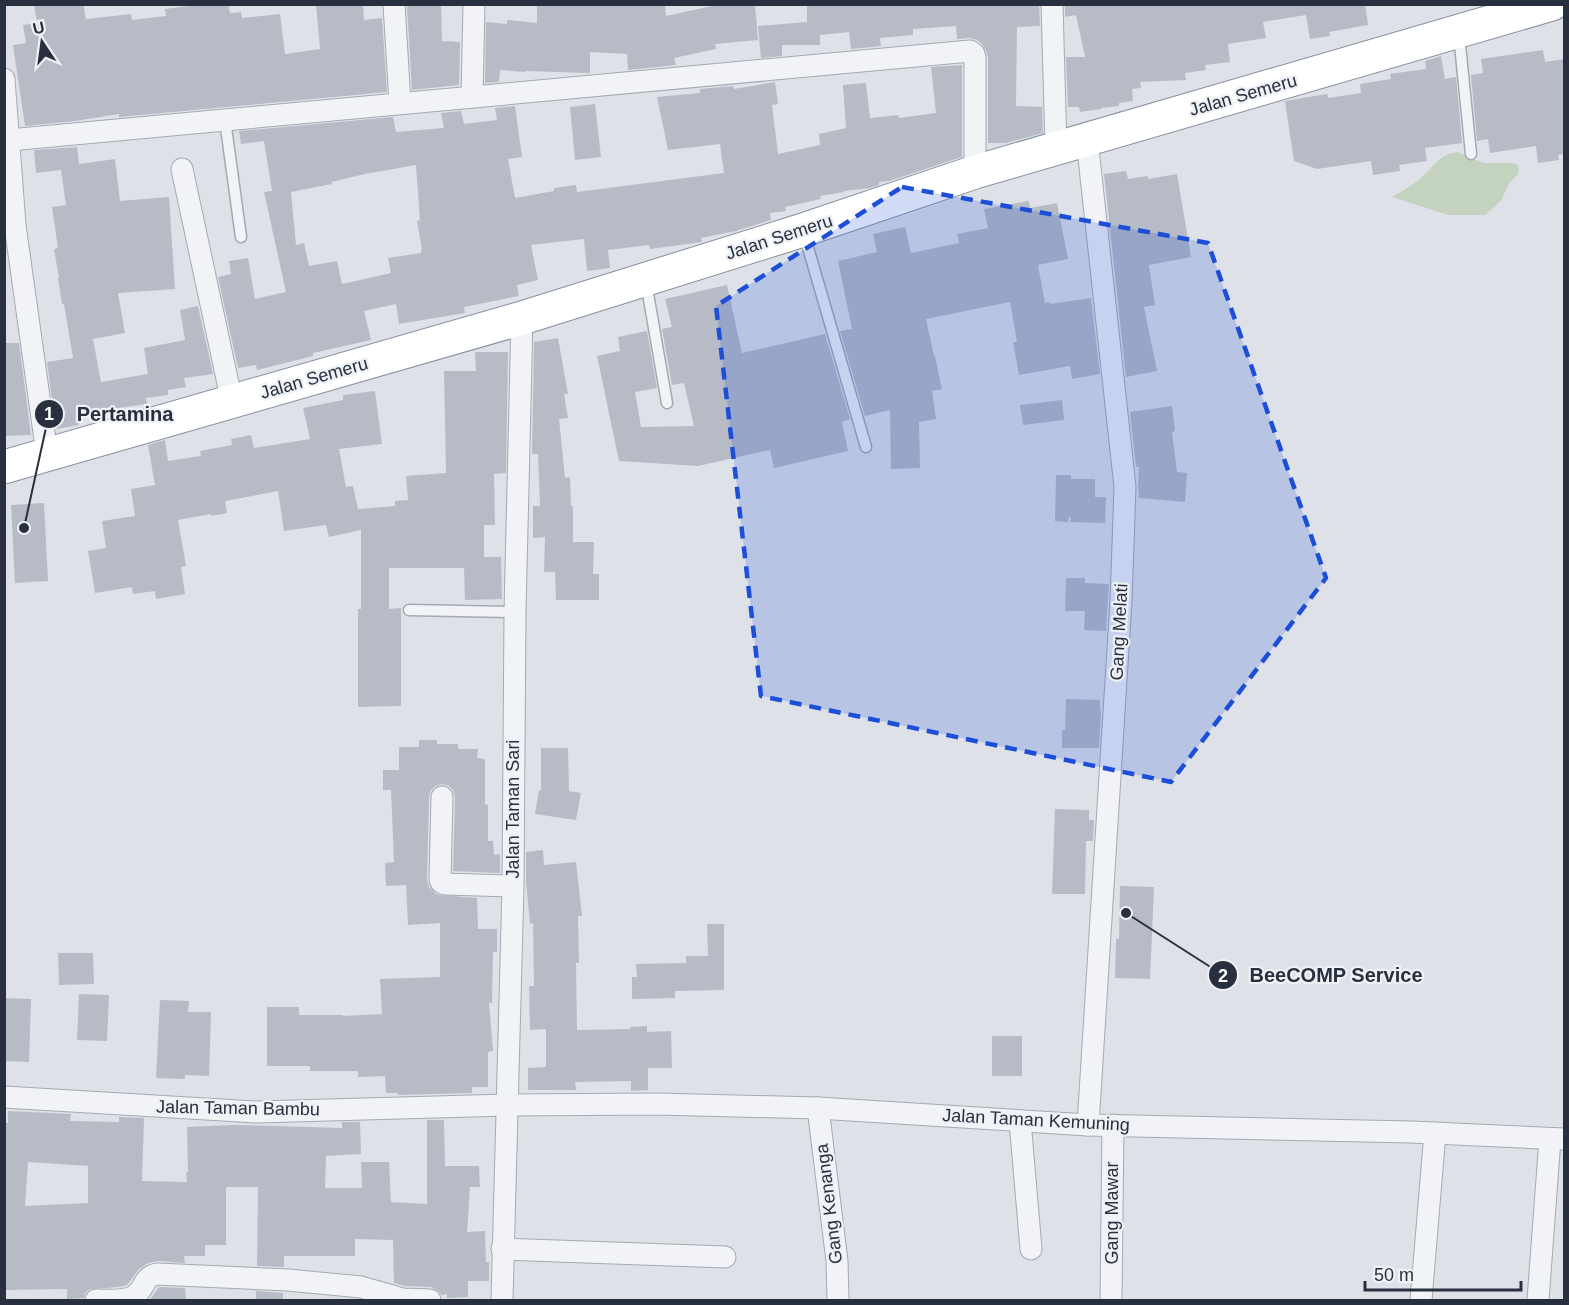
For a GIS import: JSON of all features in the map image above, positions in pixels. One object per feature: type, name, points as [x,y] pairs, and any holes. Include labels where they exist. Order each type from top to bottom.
[{"type":"highway","name":"Jalan Semeru","points":[[4,467],[522,318],[803,230],[975,172],[1552,4]]},
{"type":"street","points":[[394,4],[400,103]]},
{"type":"street","points":[[472,97],[474,4]]},
{"type":"street","points":[[1052,4],[1056,148]]},
{"type":"street","points":[[9,140],[970,51],[975,58],[975,172]]},
{"type":"street","points":[[4,79],[15,225],[46,454]]},
{"type":"street","name":"Gang Melati","points":[[1088,140],[1125,487],[1121,601],[1088,1125]]},
{"type":"street","points":[[182,169],[232,402]]},
{"type":"street","name":"Jalan Taman Sari","points":[[502,1300],[513,886],[515,612],[522,318]]},
{"type":"street","points":[[442,796],[441,882],[513,886]]},
{"type":"street","name":"Jalan Taman Bambu","points":[[4,1097],[257,1112],[507,1105]]},
{"type":"street","name":"Jalan Taman Kemuning","points":[[507,1105],[658,1104],[818,1108],[1088,1125],[1435,1133],[1557,1139]]},
{"type":"street","name":"Gang Kenanga","points":[[818,1108],[837,1261],[838,1300]]},
{"type":"street","points":[[1020,1121],[1031,1249]]},
{"type":"street","name":"Gang Mawar","points":[[1112,1300],[1113,1125]]},
{"type":"street","points":[[1421,1300],[1435,1133]]},
{"type":"street","points":[[1538,1300],[1557,1139]]},
{"type":"street","points":[[502,1249],[725,1257]]},
{"type":"street","points":[[96,1300],[128,1299],[142,1295],[146,1278],[157,1274],[288,1280],[361,1287],[403,1299],[430,1300]]},
{"type":"lane","points":[[1459,32],[1471,154]]},
{"type":"lane","points":[[225,120],[241,237]]},
{"type":"lane","points":[[803,230],[866,447]]},
{"type":"lane","points":[[645,279],[667,403]]},
{"type":"lane","points":[[409,610],[515,612]]},
{"type":"highlighted area","points":[[902,187],[1208,243],[1326,578],[1171,782],[761,696],[716,306]]},
{"type":"green space","points":[[1458,152],[1485,163],[1512,163],[1517,164],[1519,168],[1518,174],[1508,185],[1501,201],[1485,215],[1448,215],[1392,197],[1420,179],[1441,158]]},
{"type":"building","points":[[34,4],[83,4],[86,19],[131,14],[132,20],[166,16],[165,9],[205,4],[228,4],[230,13],[241,12],[242,18],[280,14],[285,54],[320,49],[316,4],[363,4],[364,20],[382,18],[387,92],[119,117],[119,114],[25,126],[13,45],[26,43],[23,25],[37,23]]},
{"type":"building","points":[[537,4],[665,4],[666,16],[721,4],[755,4],[758,40],[715,44],[716,49],[674,58],[676,65],[628,70],[627,54],[590,52],[590,73],[500,70],[499,82],[485,83],[486,22],[507,24],[507,20],[537,23]]},
{"type":"building","points":[[807,4],[1039,4],[1040,26],[1017,27],[1016,106],[1042,107],[1043,133],[1006,143],[988,143],[988,58],[982,44],[977,40],[957,39],[956,26],[913,29],[913,35],[880,38],[881,46],[851,49],[849,32],[820,35],[820,45],[782,45],[782,56],[761,58],[758,26],[807,22]]},
{"type":"building","points":[[1065,4],[1365,4],[1368,25],[1329,32],[1330,36],[1310,39],[1306,15],[1263,22],[1266,38],[1228,44],[1230,62],[1205,65],[1206,70],[1185,73],[1186,80],[1140,82],[1141,88],[1132,89],[1133,101],[1119,103],[1119,106],[1080,112],[1079,107],[1068,107],[1066,57],[1085,57],[1076,15],[1065,17]]},
{"type":"building","points":[[441,5],[442,41],[460,42],[459,85],[412,90],[407,6]]},
{"type":"building","points":[[1543,50],[1545,62],[1564,59],[1564,154],[1558,155],[1559,160],[1538,163],[1536,146],[1490,153],[1488,139],[1477,141],[1471,75],[1483,73],[1481,59]]},
{"type":"building","points":[[1441,56],[1445,79],[1456,77],[1462,143],[1425,148],[1427,161],[1399,165],[1400,171],[1373,175],[1371,161],[1317,169],[1294,161],[1285,101],[1327,94],[1328,98],[1361,93],[1360,84],[1391,79],[1390,74],[1426,69],[1425,61]]},
{"type":"building","points":[[962,65],[962,157],[889,181],[879,182],[879,185],[870,188],[820,196],[821,199],[785,207],[786,211],[770,213],[771,220],[736,231],[701,238],[702,242],[650,249],[649,245],[608,250],[610,268],[587,271],[584,239],[531,245],[538,280],[517,285],[519,296],[464,307],[465,313],[399,324],[396,304],[364,311],[371,340],[313,353],[313,356],[257,370],[256,365],[238,368],[218,277],[231,274],[229,261],[248,258],[255,299],[286,292],[264,192],[272,191],[264,141],[241,144],[239,131],[393,117],[396,132],[444,128],[441,113],[461,111],[464,124],[497,120],[495,108],[515,106],[522,157],[508,159],[515,198],[576,185],[577,192],[724,173],[720,144],[668,150],[657,97],[700,93],[700,89],[733,86],[734,89],[775,82],[778,104],[772,105],[778,154],[820,145],[819,134],[846,128],[843,85],[866,83],[870,118],[898,115],[899,118],[936,113],[931,67]],"holes":[[[416,165],[420,220],[417,221],[421,253],[388,258],[391,273],[342,284],[337,261],[309,266],[304,243],[296,245],[291,192],[332,184],[331,182],[365,174]]]},
{"type":"building","points":[[595,104],[601,157],[575,160],[570,107]]},
{"type":"building","points":[[77,147],[79,164],[115,159],[120,201],[169,197],[175,289],[118,293],[125,333],[93,339],[101,382],[148,374],[144,348],[185,340],[180,310],[198,306],[213,374],[184,378],[186,387],[168,390],[168,395],[146,398],[147,404],[77,414],[79,425],[56,429],[47,362],[73,358],[58,278],[54,249],[58,248],[52,207],[66,205],[61,170],[36,173],[34,150]]},
{"type":"building","points":[[1126,171],[1128,179],[1148,176],[1148,179],[1177,174],[1191,257],[1149,265],[1155,305],[1144,307],[1157,371],[1126,377],[1104,174]]},
{"type":"building","points":[[1029,201],[1030,208],[1057,203],[1068,259],[1038,265],[1045,303],[1091,298],[1100,374],[1072,379],[1070,366],[1019,375],[1013,342],[1017,342],[1010,302],[926,319],[942,389],[932,391],[936,419],[919,422],[920,468],[891,469],[890,410],[865,416],[840,331],[852,329],[838,261],[877,252],[873,234],[905,227],[911,253],[959,243],[957,234],[988,228],[984,209]]},
{"type":"building","points":[[727,285],[742,353],[825,334],[850,419],[842,422],[848,451],[774,468],[770,450],[698,466],[619,461],[597,356],[620,351],[618,337],[647,331],[657,388],[635,392],[641,427],[694,426],[684,383],[672,385],[662,329],[672,327],[665,299]]},
{"type":"building","points":[[558,338],[568,394],[564,394],[568,418],[559,419],[565,478],[570,477],[573,542],[594,542],[593,574],[599,574],[599,600],[556,600],[555,572],[544,572],[545,537],[533,538],[533,506],[540,506],[538,454],[532,454],[534,342]]},
{"type":"building","points":[[4,343],[19,343],[31,435],[4,436]]},
{"type":"building","points":[[475,352],[508,352],[506,473],[494,474],[495,525],[484,525],[484,557],[501,557],[502,599],[465,600],[464,568],[389,568],[389,609],[401,608],[401,706],[358,707],[361,530],[329,537],[326,525],[284,531],[278,491],[225,501],[227,513],[178,520],[186,566],[181,567],[185,594],[156,599],[155,591],[133,594],[132,587],[95,593],[88,551],[106,548],[102,521],[135,516],[131,489],[155,485],[148,445],[165,440],[168,461],[201,456],[200,451],[232,445],[231,439],[251,435],[254,448],[310,439],[303,408],[343,400],[343,395],[375,391],[382,444],[339,449],[346,487],[353,486],[358,509],[395,506],[395,501],[408,500],[406,476],[446,473],[444,371],[476,371]]},
{"type":"building","points":[[1062,400],[1064,420],[1023,425],[1020,405]]},
{"type":"building","points":[[1172,406],[1175,431],[1172,432],[1177,472],[1187,473],[1185,502],[1139,498],[1139,467],[1136,467],[1130,412]]},
{"type":"building","points":[[1056,475],[1071,475],[1071,479],[1095,479],[1095,497],[1106,497],[1105,523],[1070,522],[1071,517],[1068,522],[1055,521]]},
{"type":"building","points":[[44,503],[48,581],[15,583],[11,505]]},
{"type":"building","points":[[1066,578],[1085,578],[1085,583],[1109,584],[1106,631],[1084,630],[1085,611],[1065,611]]},
{"type":"building","points":[[1066,699],[1100,700],[1099,748],[1062,748]]},
{"type":"building","points":[[419,740],[437,740],[437,744],[458,744],[458,749],[478,749],[477,758],[485,759],[488,841],[493,841],[494,855],[500,854],[500,873],[453,871],[455,797],[449,786],[442,784],[431,790],[429,797],[427,879],[429,887],[439,895],[477,898],[478,929],[497,929],[497,952],[493,952],[492,1003],[489,1003],[493,1051],[488,1052],[488,1087],[472,1087],[472,1093],[398,1095],[398,1093],[386,1093],[385,1076],[358,1077],[358,1071],[310,1071],[310,1066],[267,1066],[267,1007],[299,1007],[299,1015],[382,1014],[380,979],[440,977],[440,923],[408,925],[406,885],[386,886],[385,863],[394,862],[391,790],[383,790],[383,770],[399,770],[399,747],[419,747]]},
{"type":"building","points":[[541,748],[568,748],[569,791],[581,793],[576,820],[535,814],[539,790],[541,791]]},
{"type":"building","points":[[1055,809],[1089,810],[1089,820],[1094,820],[1093,841],[1086,841],[1085,894],[1052,894]]},
{"type":"building","points":[[543,850],[544,865],[576,862],[582,916],[578,916],[577,1030],[630,1029],[630,1027],[647,1026],[647,1032],[671,1031],[672,1068],[648,1068],[648,1090],[631,1091],[631,1081],[575,1082],[576,1090],[528,1090],[528,1068],[546,1067],[546,1029],[530,1030],[529,986],[534,986],[533,923],[530,924],[526,852]]},
{"type":"building","points":[[1120,886],[1154,887],[1150,979],[1115,978],[1116,939],[1119,939]]},
{"type":"building","points":[[707,924],[724,924],[724,990],[675,991],[675,998],[632,999],[632,977],[637,977],[636,964],[686,963],[686,956],[708,956]]},
{"type":"building","points":[[58,953],[93,953],[94,984],[59,985]]},
{"type":"building","points":[[79,994],[109,995],[107,1041],[77,1040]]},
{"type":"building","points":[[4,998],[31,999],[29,1062],[4,1061]]},
{"type":"building","points":[[160,1000],[189,1001],[188,1012],[211,1012],[209,1076],[185,1075],[185,1079],[156,1078]]},
{"type":"building","points":[[992,1036],[1022,1036],[1022,1076],[992,1076]]},
{"type":"building","points":[[8,1111],[71,1114],[70,1121],[119,1122],[119,1117],[144,1118],[142,1181],[187,1182],[187,1127],[234,1125],[342,1128],[342,1122],[360,1122],[361,1154],[326,1156],[325,1188],[362,1188],[361,1162],[389,1162],[391,1202],[427,1204],[427,1120],[444,1120],[445,1166],[479,1166],[480,1187],[470,1187],[467,1232],[485,1231],[489,1281],[468,1281],[468,1297],[447,1298],[447,1294],[441,1295],[431,1287],[405,1286],[394,1283],[393,1240],[355,1239],[355,1256],[284,1256],[284,1267],[257,1266],[258,1187],[226,1187],[226,1245],[205,1245],[205,1256],[184,1256],[185,1263],[158,1261],[148,1263],[139,1269],[127,1285],[90,1289],[85,1293],[84,1298],[67,1299],[67,1289],[4,1290],[4,1123],[8,1123]],"holes":[[[28,1162],[88,1166],[88,1203],[25,1206]]]},
{"type":"building","points":[[159,1287],[185,1288],[186,1300],[151,1300]]},
{"type":"building","points":[[256,1291],[283,1293],[283,1300],[256,1300]]},
{"type":"place","name":"Pertamina","points":[[24,528]]},
{"type":"place","name":"BeeCOMP Service","points":[[1126,913]]}]
